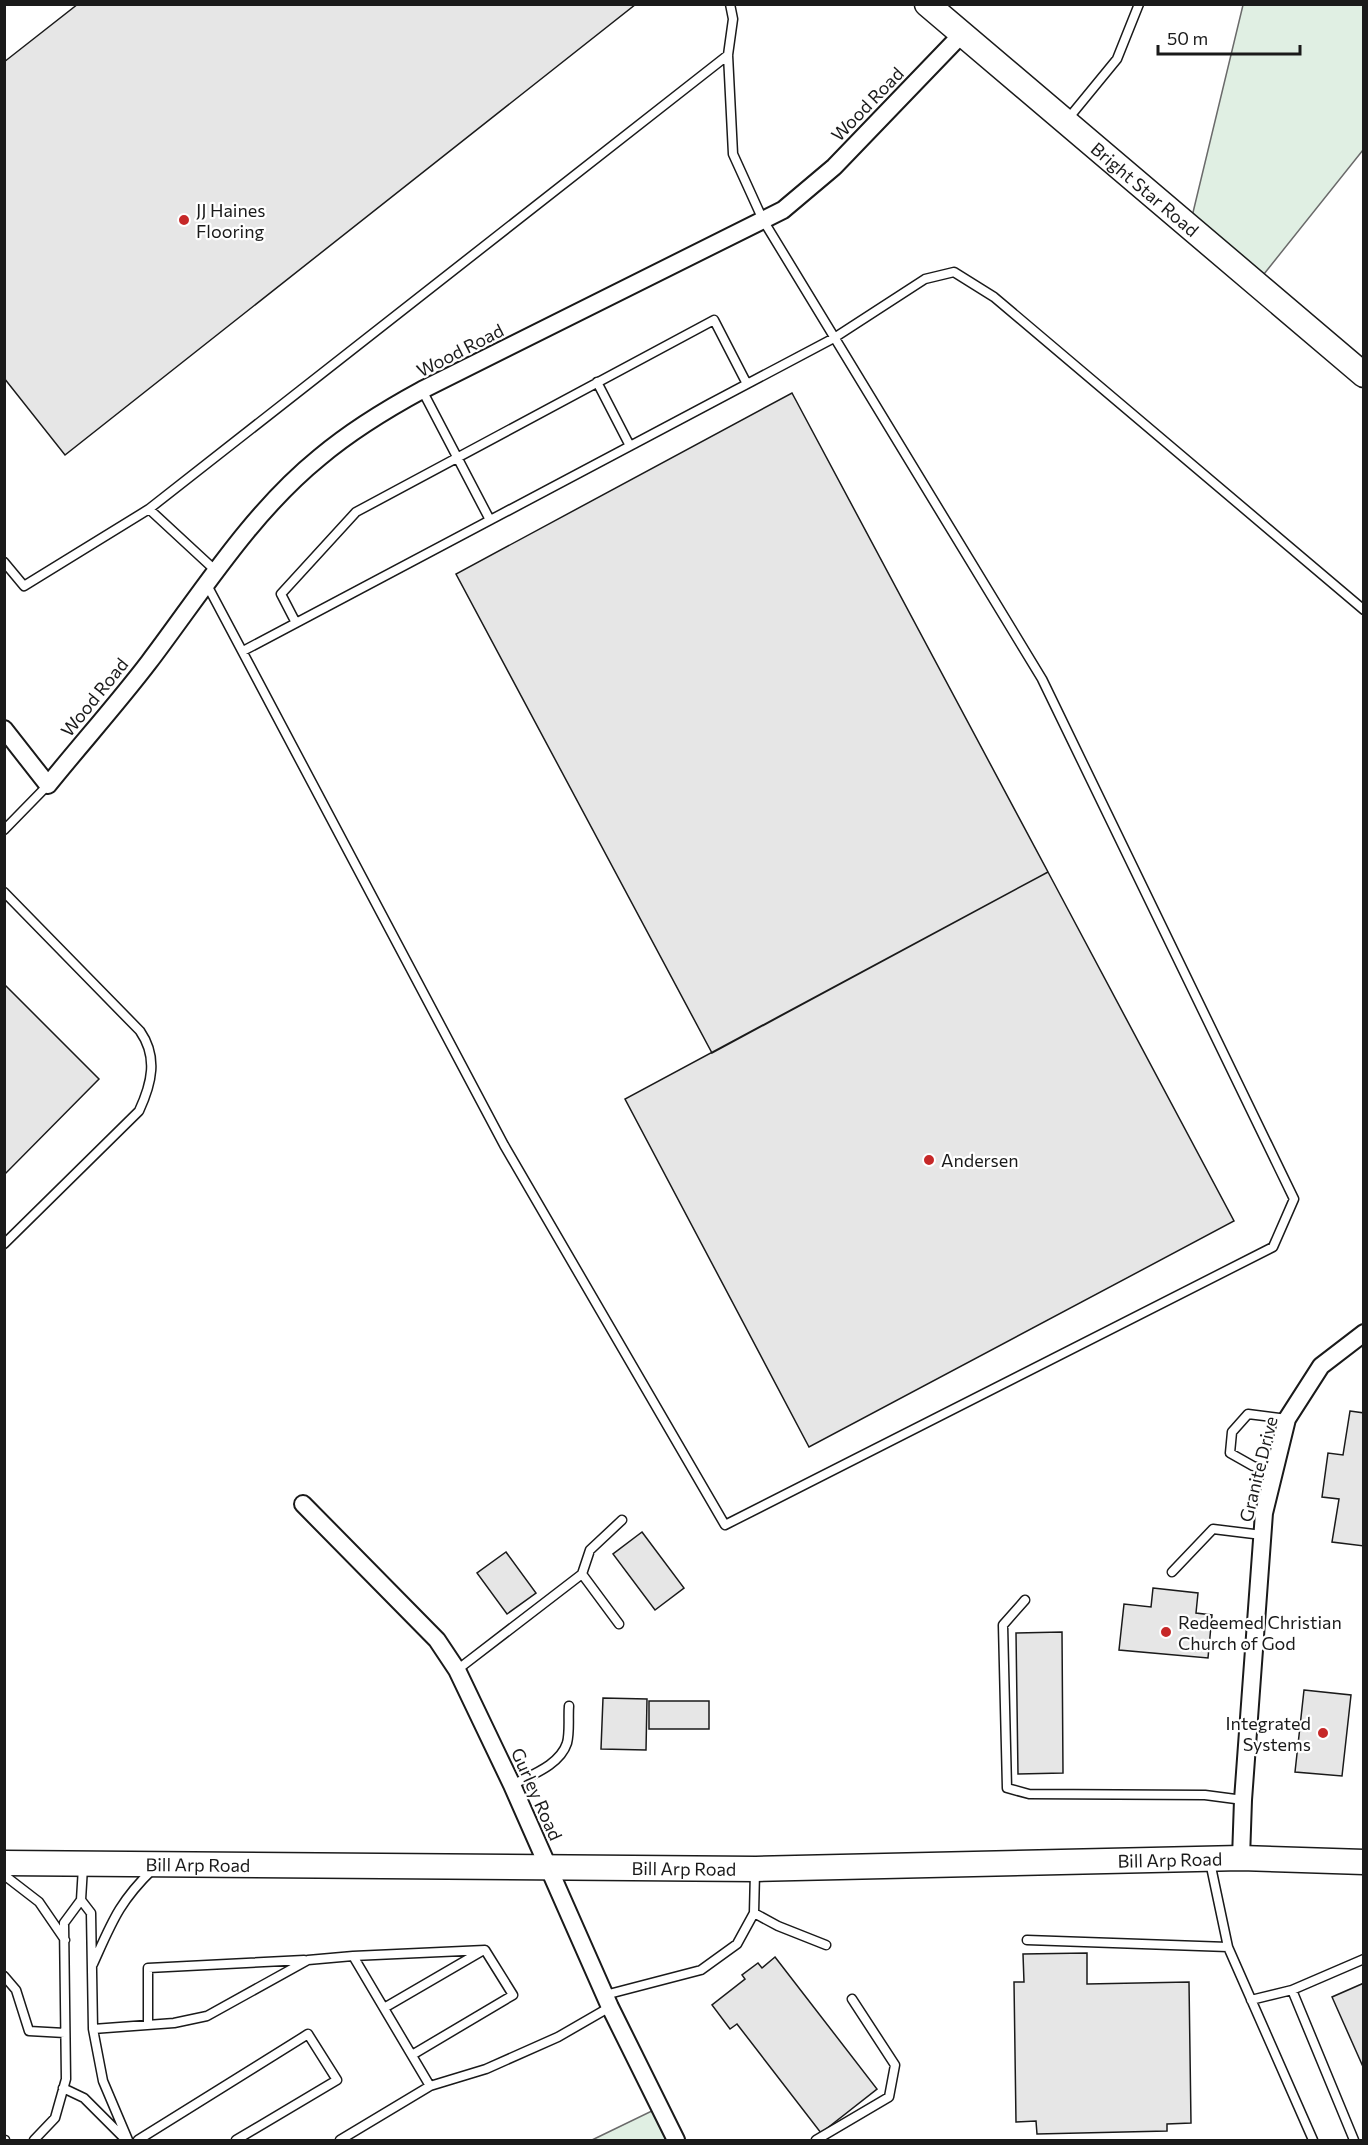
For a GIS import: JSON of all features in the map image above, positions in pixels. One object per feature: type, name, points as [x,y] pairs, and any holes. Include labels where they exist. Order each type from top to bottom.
[{"type":"main road","name":"Bright Star Road","points":[[927,4],[1364,375]]},
{"type":"main road","name":"Bill Arp Road","points":[[4,1863],[756,1869],[1241,1858],[1364,1862]]},
{"type":"street","name":"Wood Road","points":[[48,785],[148,663],[211,577],[270,505],[320,457],[390,408],[422,390],[783,210],[834,167],[961,35]]},
{"type":"street","points":[[4,729],[48,785]]},
{"type":"street","name":"Granite Drive","points":[[1241,1858],[1243,1800],[1264,1513],[1287,1419],[1322,1366],[1364,1333]]},
{"type":"street","name":"Gurley Road","points":[[303,1504],[437,1640],[457,1670],[512,1785],[607,2001],[676,2140]]},
{"type":"lane","points":[[149,509],[211,577],[243,651],[504,1145],[725,1525],[1273,1247],[1294,1199],[1042,679],[763,220],[733,154],[728,56],[733,19],[730,4]]},
{"type":"lane","points":[[1065,122],[1117,59],[1139,4]]},
{"type":"lane","points":[[4,562],[24,586],[149,509],[728,56]]},
{"type":"lane","points":[[243,651],[834,338],[926,279],[954,272],[993,297],[1364,610]]},
{"type":"lane","points":[[296,623],[281,594],[356,512],[714,320],[747,384]]},
{"type":"lane","points":[[597,382],[630,446]]},
{"type":"lane","points":[[422,390],[490,520]]},
{"type":"lane","points":[[4,830],[48,785]]},
{"type":"lane","points":[[4,892],[140,1030],[150,1045],[151,1068],[149,1090],[139,1111],[4,1244]]},
{"type":"lane","points":[[1274,1472],[1253,1466],[1230,1453],[1232,1432],[1248,1414],[1287,1419]]},
{"type":"lane","points":[[457,1670],[582,1574],[590,1550],[622,1520]]},
{"type":"lane","points":[[1172,1572],[1213,1529],[1262,1535]]},
{"type":"lane","points":[[582,1574],[619,1624]]},
{"type":"lane","points":[[1026,1600],[1003,1625],[1006,1788],[1029,1794],[1205,1795],[1243,1800]]},
{"type":"lane","points":[[512,1785],[551,1764],[559,1756],[567,1743],[569,1706]]},
{"type":"lane","points":[[1209,1859],[1228,1947],[1313,2140]]},
{"type":"lane","points":[[34,2140],[55,2118],[66,2079],[64,1923],[81,1900],[83,1863]]},
{"type":"lane","points":[[92,1967],[119,1907],[129,1893],[158,1864]]},
{"type":"lane","points":[[340,2140],[430,2086],[486,2069],[548,2042],[607,2001],[700,1970],[736,1944],[754,1913],[756,1869]]},
{"type":"lane","points":[[4,1875],[39,1902],[64,1940]]},
{"type":"lane","points":[[81,1900],[91,1913],[93,2029],[103,2081],[127,2140]]},
{"type":"lane","points":[[754,1913],[778,1926],[826,1945]]},
{"type":"lane","points":[[1027,1940],[1228,1947]]},
{"type":"lane","points":[[148,2025],[148,1968],[485,1950]]},
{"type":"lane","points":[[384,2008],[485,1950]]},
{"type":"lane","points":[[412,2055],[513,1995],[485,1950]]},
{"type":"lane","points":[[353,1956],[430,2086]]},
{"type":"lane","points":[[1251,2000],[1292,1990],[1364,1959]]},
{"type":"lane","points":[[93,2029],[174,2023],[207,2016],[308,1960]]},
{"type":"lane","points":[[4,1976],[16,1990],[29,2031],[65,2033]]},
{"type":"lane","points":[[1292,1990],[1354,2140]]},
{"type":"lane","points":[[816,2140],[889,2097],[895,2065],[852,1999]]},
{"type":"lane","points":[[138,2140],[308,2034],[337,2080],[236,2140]]},
{"type":"lane","points":[[63,2088],[84,2098],[127,2140]]},
{"type":"green space","points":[[1243,5],[1363,5],[1363,150],[1256,284],[1189,229]]},
{"type":"green space","points":[[660,2107],[675,2140],[592,2140]]},
{"type":"building","name":"JJ Haines Flooring","points":[[78,4],[636,4],[65,455],[4,378],[4,62]]},
{"type":"building","points":[[792,393],[1048,872],[712,1053],[456,574]]},
{"type":"building","name":"Andersen","points":[[1048,872],[1234,1221],[809,1447],[625,1099]]},
{"type":"building","points":[[4,984],[99,1079],[4,1175]]},
{"type":"building","points":[[1350,1411],[1364,1413],[1364,1546],[1332,1542],[1339,1499],[1322,1497],[1328,1453],[1343,1455]]},
{"type":"building","points":[[642,1532],[684,1588],[655,1610],[613,1554]]},
{"type":"building","points":[[506,1552],[536,1593],[507,1614],[477,1573]]},
{"type":"building","name":"Redeemed Christian Church of God","points":[[1153,1588],[1198,1593],[1196,1613],[1212,1615],[1208,1658],[1119,1650],[1124,1604],[1151,1607]]},
{"type":"building","points":[[1062,1632],[1063,1773],[1018,1774],[1016,1633]]},
{"type":"building","name":"Integrated Systems","points":[[1304,1690],[1351,1695],[1342,1776],[1295,1772]]},
{"type":"building","points":[[603,1698],[647,1699],[646,1750],[601,1749]]},
{"type":"building","points":[[649,1701],[709,1701],[709,1729],[649,1729]]},
{"type":"building","points":[[1087,1953],[1087,1984],[1189,1982],[1191,2123],[1167,2124],[1167,2131],[1037,2134],[1036,2121],[1016,2122],[1014,1982],[1024,1982],[1023,1954]]},
{"type":"building","points":[[775,1957],[877,2089],[821,2133],[737,2024],[730,2029],[712,2005],[745,1979],[742,1975],[758,1963],[762,1968]]},
{"type":"building","points":[[1364,1983],[1364,2069],[1332,1997]]},
{"type":"place","name":"JJ Haines Flooring","points":[[184,220]]},
{"type":"place","name":"Andersen","points":[[929,1160]]},
{"type":"place","name":"Redeemed Christian Church of God","points":[[1166,1632]]},
{"type":"place","name":"Integrated Systems","points":[[1323,1733]]}]
